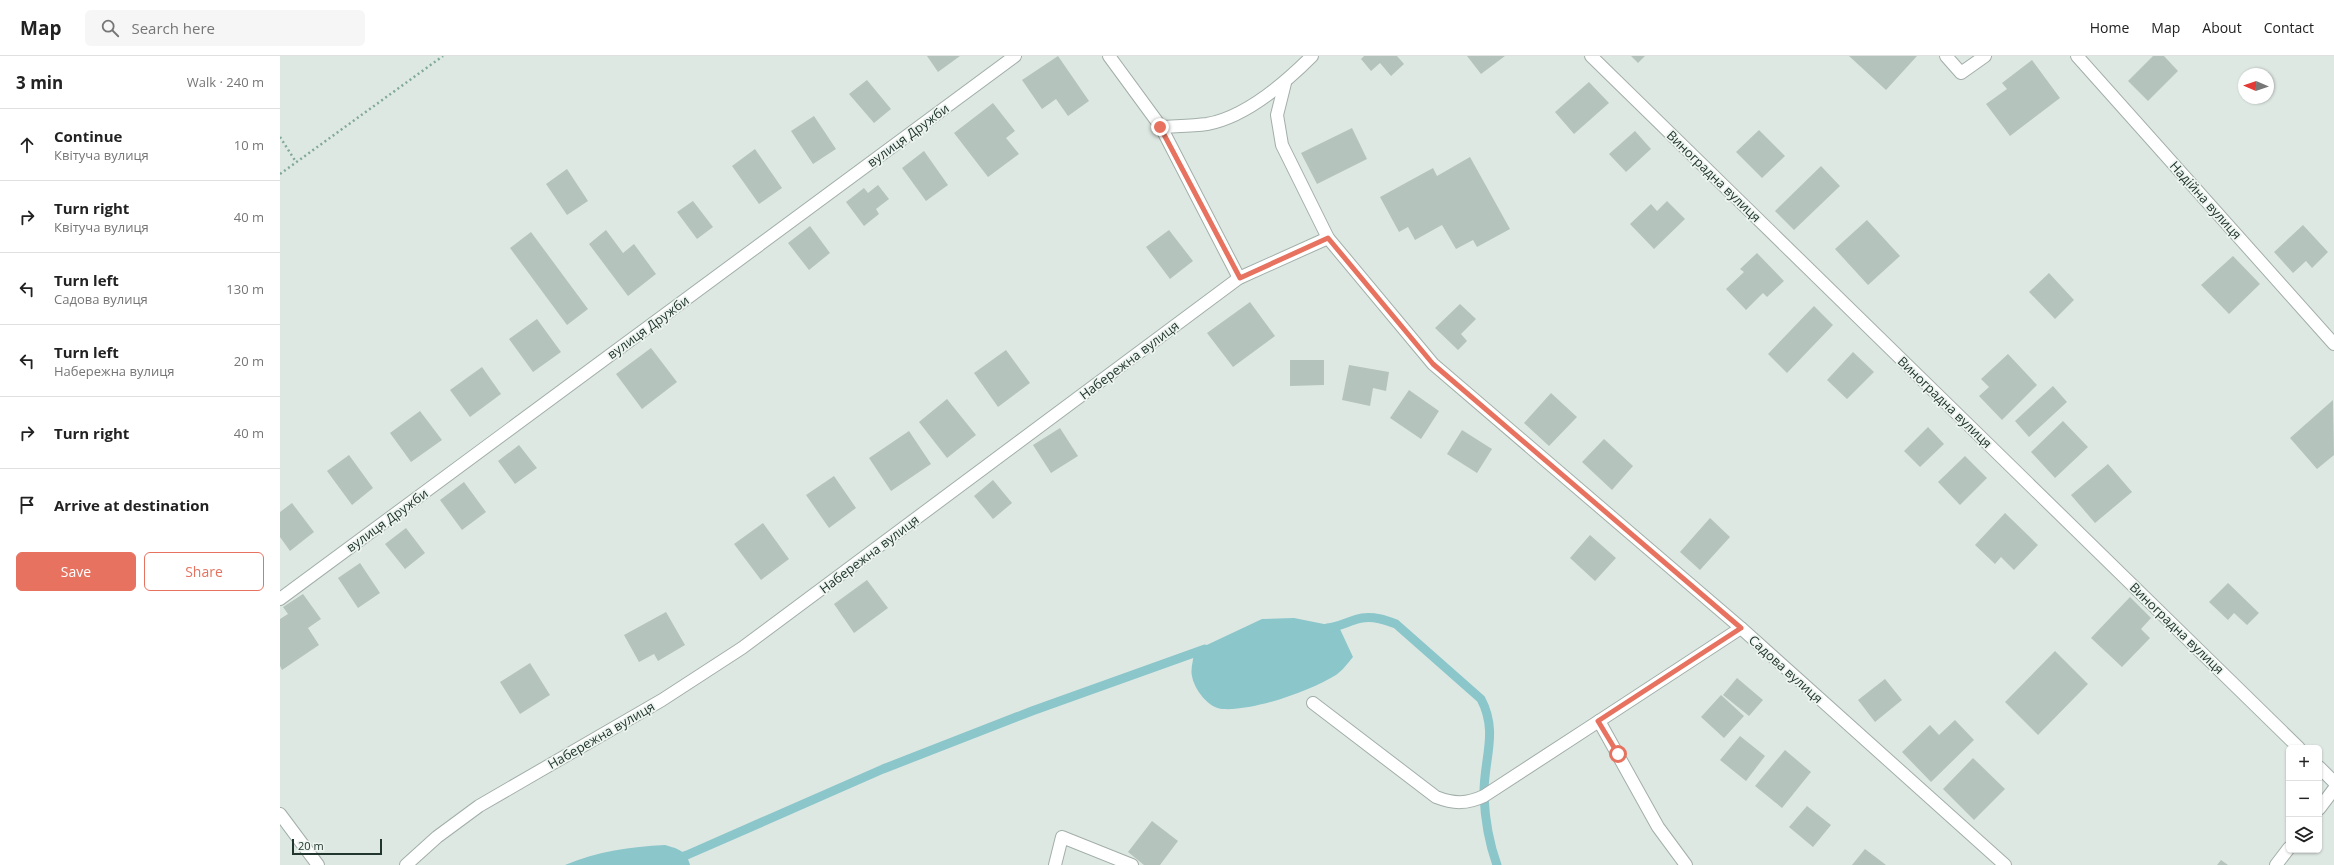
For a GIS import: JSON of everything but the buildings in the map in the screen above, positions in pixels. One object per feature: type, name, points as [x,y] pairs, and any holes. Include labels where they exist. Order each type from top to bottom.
[{"type":"street","name":"вулиця Дружби","points":[[280,599],[1016,56]]},
{"type":"street","points":[[1109,56],[1160,127],[1240,278]]},
{"type":"street","points":[[1160,127],[1208,124],[1241,111],[1285,83],[1312,56]]},
{"type":"street","name":"Виноградна вулиця","points":[[1591,56],[2297,745]]},
{"type":"street","points":[[1946,56],[1961,73],[1985,56]]},
{"type":"street","name":"Надійна вулиця","points":[[2077,56],[2334,344]]},
{"type":"street","name":"Садова вулиця","points":[[1285,83],[1277,115],[1282,145],[1328,238],[1433,364],[1741,628],[2005,865]]},
{"type":"street","name":"Набережна вулиця","points":[[406,865],[437,836],[479,806],[662,700],[742,648],[1240,278],[1328,238]]},
{"type":"street","points":[[1313,703],[1436,797],[1452,803],[1471,802],[1484,796],[1741,628]]},
{"type":"street","points":[[1598,721],[1658,827],[1686,865]]},
{"type":"street","points":[[2322,770],[2334,782]]},
{"type":"street","points":[[2322,805],[2334,789]]},
{"type":"street","points":[[280,814],[318,865]]},
{"type":"street","points":[[1055,865],[1062,837],[1132,865]]},
{"type":"street","points":[[2276,865],[2286,852]]},
{"type":"path","points":[[280,174],[442,56]]},
{"type":"path","points":[[280,138],[296,162]]},
{"type":"water","points":[[1294,618],[1339,627],[1353,657],[1345,667],[1336,675],[1312,687],[1281,699],[1250,707],[1236,709],[1218,708],[1213,706],[1203,697],[1196,687],[1192,676],[1191,670],[1194,651],[1262,619]]},
{"type":"water","points":[[665,845],[681,851],[690,865],[565,865],[590,856],[614,850]]},
{"type":"waterway","points":[[1327,628],[1366,618],[1379,619],[1396,624],[1481,699],[1486,711],[1490,735],[1484,783],[1485,813],[1497,865]]},
{"type":"waterway","points":[[656,865],[687,855],[883,769],[1032,711],[1205,649]]},
{"type":"route","points":[[1160,127],[1240,278],[1328,238],[1433,364],[1741,628],[1598,721],[1618,754]]}]
